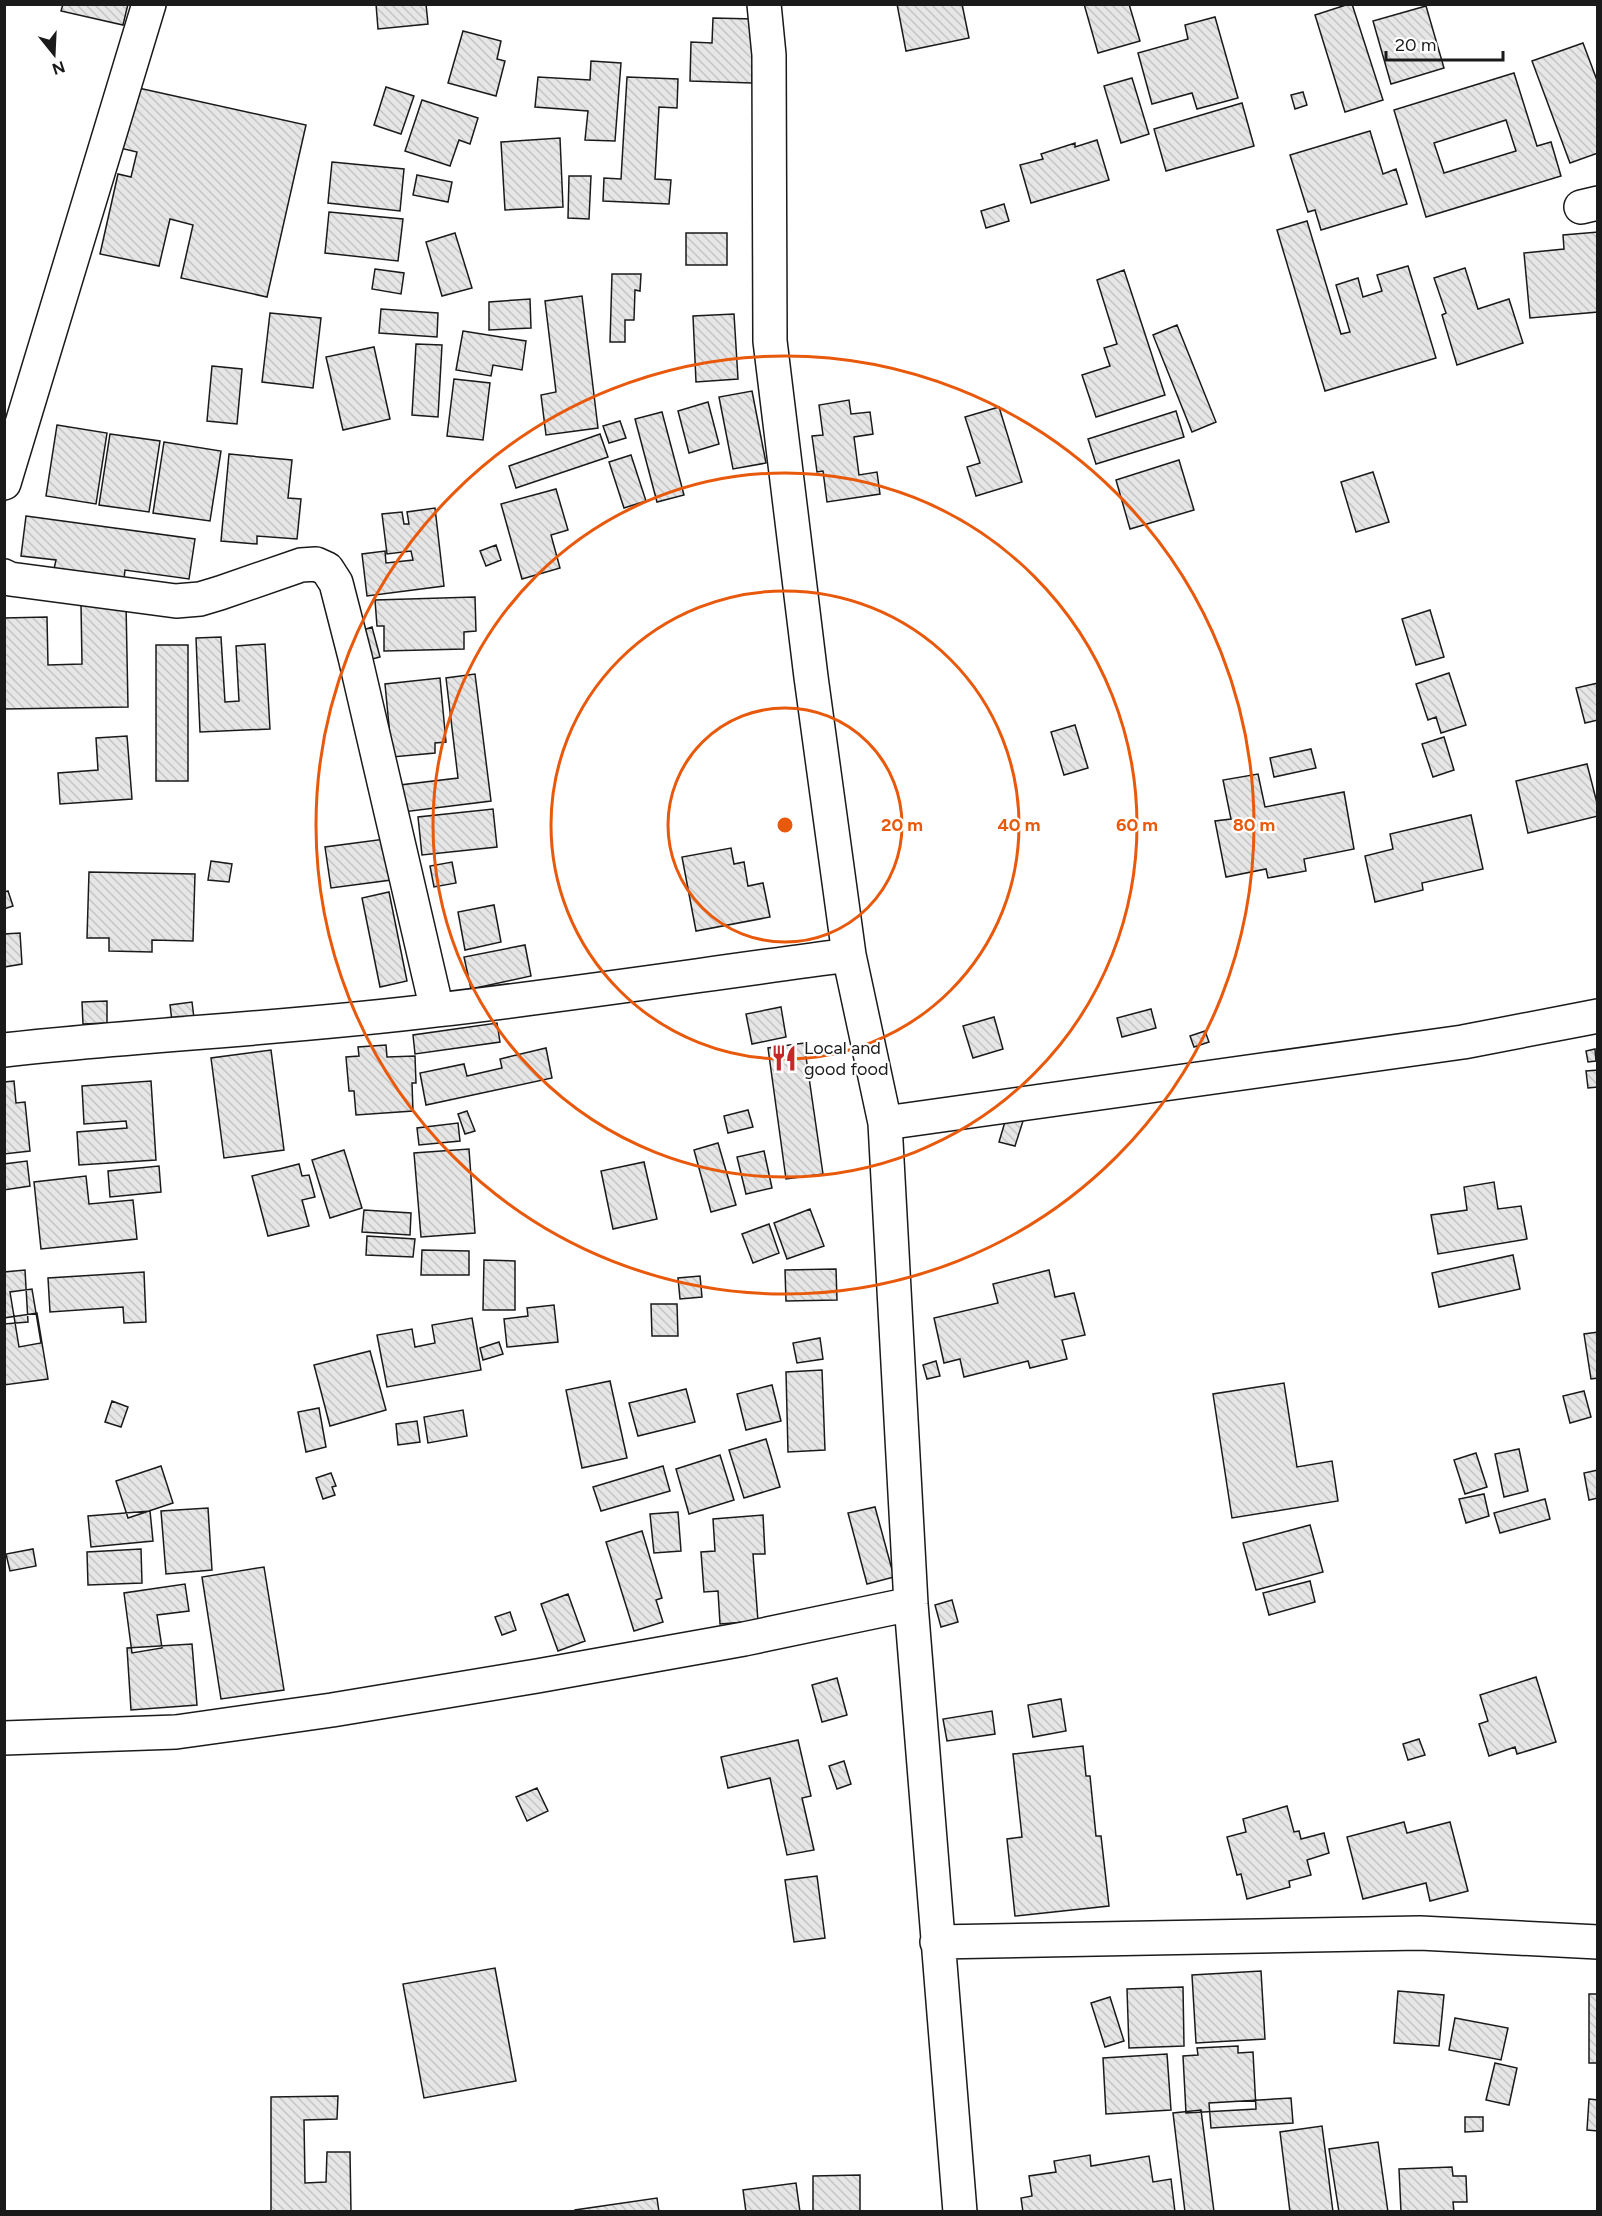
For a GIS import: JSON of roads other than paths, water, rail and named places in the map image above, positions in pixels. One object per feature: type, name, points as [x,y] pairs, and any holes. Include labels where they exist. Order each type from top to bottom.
[{"type":"street","points":[[4,483],[148,4]]},
{"type":"street","points":[[764,4],[769,56],[770,341],[811,677],[849,955],[885,1123],[911,1604],[960,2211]]},
{"type":"street","points":[[4,576],[10,579],[176,601],[220,594],[301,565],[316,564],[327,568],[336,583],[355,657],[437,1011]]},
{"type":"street","points":[[4,1050],[110,1038],[294,1026],[437,1011],[849,955]]},
{"type":"street","points":[[885,1123],[1463,1042],[1598,1016]]},
{"type":"street","points":[[4,1738],[176,1732],[310,1713],[744,1639],[911,1604]]},
{"type":"street","points":[[937,1942],[1420,1933],[1598,1942]]},
{"type":"place","name":"Local and good food","points":[[784,1058]]}]
